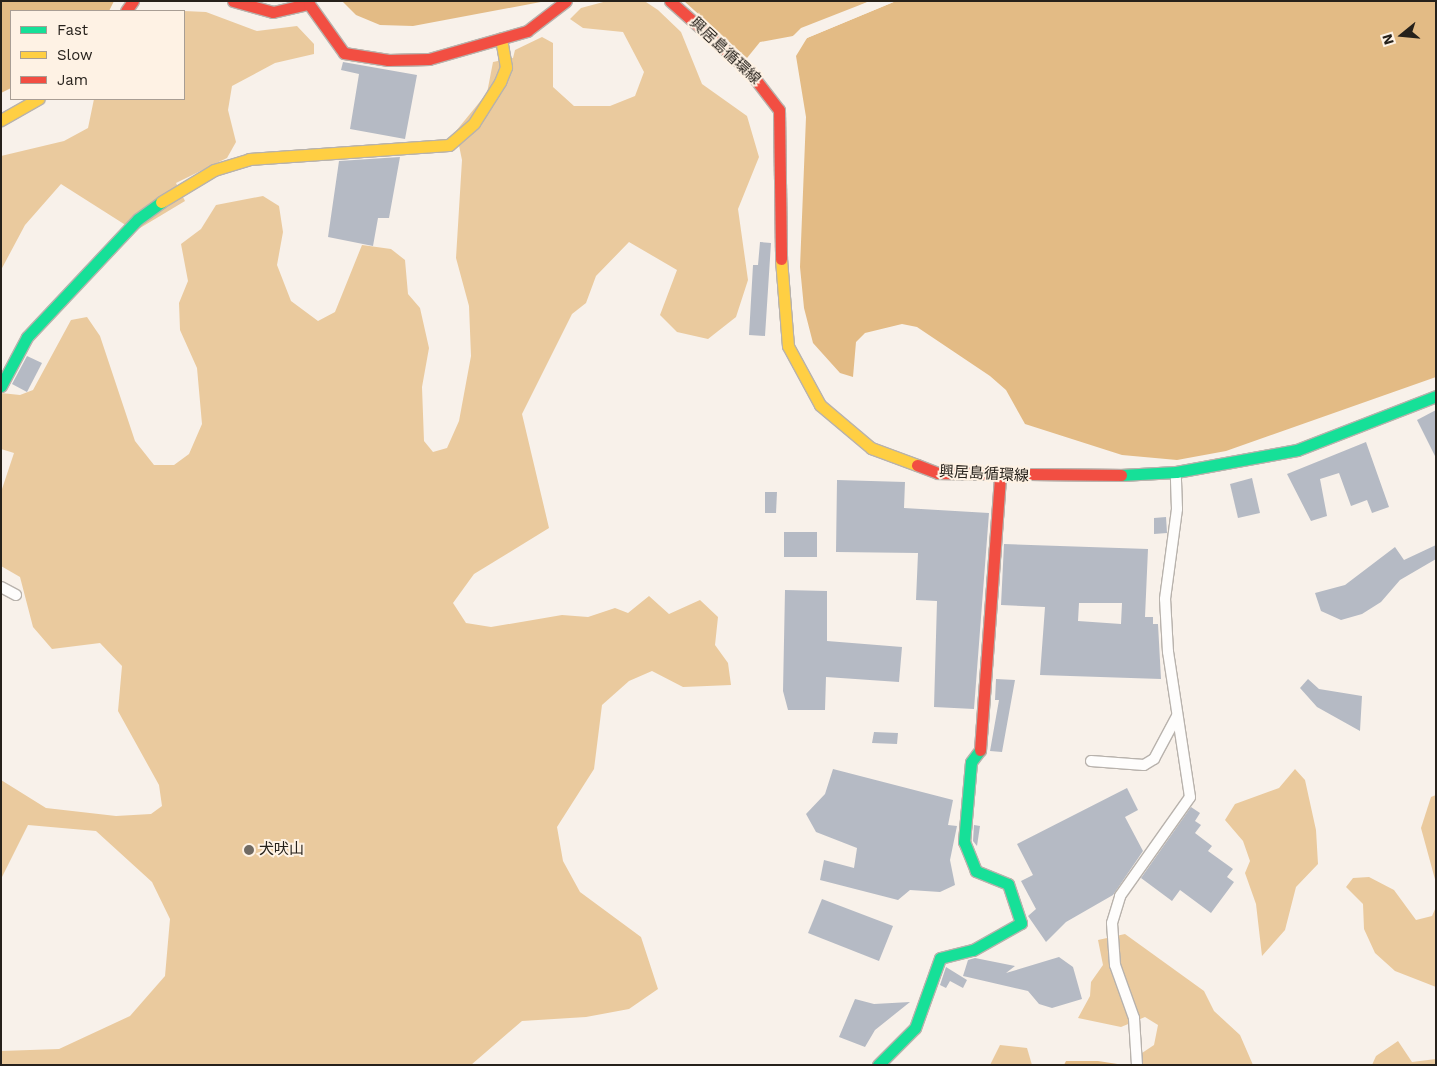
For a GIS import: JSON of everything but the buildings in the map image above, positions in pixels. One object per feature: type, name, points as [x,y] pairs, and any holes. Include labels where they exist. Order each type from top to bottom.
[{"type":"main road","points":[[233,1],[273,12],[309,4],[336,46],[344,53],[364,58],[430,59],[538,25],[566,1]]},
{"type":"main road","name":"興居島循環線","points":[[670,1],[749,71],[779,110],[784,324],[794,363],[820,405],[856,439],[898,461],[938,473],[1176,472],[1297,450],[1436,396]]},
{"type":"main road","points":[[1,386],[27,337],[56,304],[80,283],[138,219],[165,199],[214,170],[250,159],[449,146],[474,123],[500,82],[506,67],[501,38]]},
{"type":"main road","points":[[1,120],[36,100]]},
{"type":"main road","points":[[878,1065],[915,1028],[940,958],[973,950],[1021,923],[1008,884],[976,871],[964,842],[971,762],[983,747],[1000,474]]},
{"type":"street","points":[[1137,1065],[1134,1018],[1110,937],[1120,896],[1180,817],[1190,797],[1177,716],[1165,599],[1177,509],[1176,472]]},
{"type":"street","points":[[1,587],[16,595]]},
{"type":"street","points":[[1091,761],[1144,765],[1154,759],[1177,716]]},
{"type":"shaded area","points":[[1,1],[114,1],[110,10],[10,10],[10,88],[1,93]]},
{"type":"shaded area","points":[[342,1],[546,1],[413,26],[380,25],[356,15]]},
{"type":"shaded area","points":[[607,1],[646,2],[658,10],[681,32],[702,84],[747,116],[759,157],[738,209],[748,280],[736,317],[708,339],[677,332],[660,315],[677,270],[629,242],[596,276],[586,303],[572,314],[522,414],[549,528],[474,574],[453,603],[466,623],[491,627],[562,615],[588,617],[615,608],[628,613],[649,596],[669,614],[700,600],[718,617],[715,645],[728,663],[731,685],[683,687],[652,671],[629,681],[602,705],[594,769],[557,827],[563,861],[580,892],[641,937],[658,989],[629,1009],[586,1017],[522,1021],[471,1065],[1,1065],[1,1051],[59,1049],[130,1016],[165,976],[170,919],[152,882],[96,831],[28,825],[1,879],[1,780],[46,808],[116,816],[151,814],[162,806],[159,785],[118,711],[122,666],[100,643],[52,649],[33,627],[20,577],[1,566],[1,492],[14,453],[1,449],[1,393],[20,395],[33,390],[71,320],[87,317],[100,336],[135,441],[154,465],[174,465],[189,454],[202,424],[197,368],[180,330],[179,303],[188,281],[181,244],[201,229],[216,205],[263,196],[279,206],[283,232],[277,265],[291,301],[318,321],[335,312],[362,245],[391,249],[405,260],[408,294],[420,308],[429,348],[422,387],[424,441],[433,452],[447,448],[459,421],[471,356],[469,306],[456,258],[462,160],[456,131],[487,93],[493,62],[513,58],[515,50],[542,37],[553,43],[553,87],[574,106],[610,106],[635,96],[644,72],[623,32],[583,28],[570,19],[581,8]]},
{"type":"shaded area","points":[[684,1],[870,1],[793,36],[760,42],[747,58]]},
{"type":"shaded area","points":[[896,1],[1436,1],[1436,377],[1226,451],[1177,460],[1122,455],[1025,424],[1006,390],[990,376],[917,327],[902,324],[865,333],[856,342],[853,377],[840,373],[813,343],[804,308],[800,267],[806,117],[796,56],[807,38]]},
{"type":"shaded area","points":[[185,11],[206,12],[257,31],[297,26],[314,44],[314,54],[275,63],[232,86],[228,110],[236,142],[227,158],[176,183],[185,201],[135,231],[61,184],[25,225],[1,270],[1,156],[64,141],[88,128],[94,100],[185,100]]},
{"type":"shaded area","points":[[1295,769],[1305,780],[1316,830],[1318,864],[1296,887],[1285,930],[1262,956],[1256,904],[1245,873],[1250,861],[1243,841],[1225,820],[1235,804],[1279,788]]},
{"type":"shaded area","points":[[1436,795],[1436,883],[1421,828],[1431,797]]},
{"type":"shaded area","points":[[1369,877],[1394,890],[1416,920],[1432,916],[1436,907],[1436,987],[1395,971],[1375,953],[1364,929],[1363,904],[1346,887],[1353,878]]},
{"type":"shaded area","points":[[1125,934],[1204,991],[1214,1011],[1240,1035],[1253,1065],[1142,1065],[1142,1053],[1154,1045],[1158,1025],[1145,1017],[1121,1027],[1078,1018],[1090,996],[1091,982],[1103,965],[1098,940]]},
{"type":"shaded area","points":[[1398,1041],[1412,1062],[1436,1059],[1436,1065],[1372,1065],[1376,1056]]},
{"type":"shaded area","points":[[1000,1045],[1027,1048],[1032,1065],[990,1065]]},
{"type":"shaded area","points":[[1066,1061],[1098,1061],[1124,1065],[1064,1065]]},
{"type":"pier","points":[[873,1],[790,39],[801,28]]},
{"type":"pier","points":[[889,1],[896,1],[807,38],[796,48],[806,36]]},
{"type":"traffic: fast","points":[[1,386],[27,337],[138,219],[161,202]]},
{"type":"traffic: fast","points":[[1121,475],[1176,472],[1297,450],[1436,396]]},
{"type":"traffic: fast","points":[[878,1065],[915,1028],[940,958],[973,950],[1021,923],[1008,884],[976,871],[964,842],[971,762],[980,750]]},
{"type":"traffic: slow","points":[[161,202],[214,170],[249,159],[449,145],[474,123],[500,82],[506,67],[501,38]]},
{"type":"traffic: slow","points":[[1,120],[36,100]]},
{"type":"traffic: slow","points":[[781,259],[788,346],[820,405],[871,448],[917,465]]},
{"type":"traffic: jam","points":[[127,10],[133,1]]},
{"type":"traffic: jam","points":[[233,1],[273,12],[309,4],[344,53],[388,60],[429,59],[527,31],[566,1]]},
{"type":"traffic: jam","points":[[670,1],[749,71],[779,110],[781,259]]},
{"type":"traffic: jam","points":[[917,465],[938,473],[1121,475]]},
{"type":"traffic: jam","points":[[980,750],[1000,475]]},
{"type":"place","name":"犬吠山","points":[[249,850]]}]
